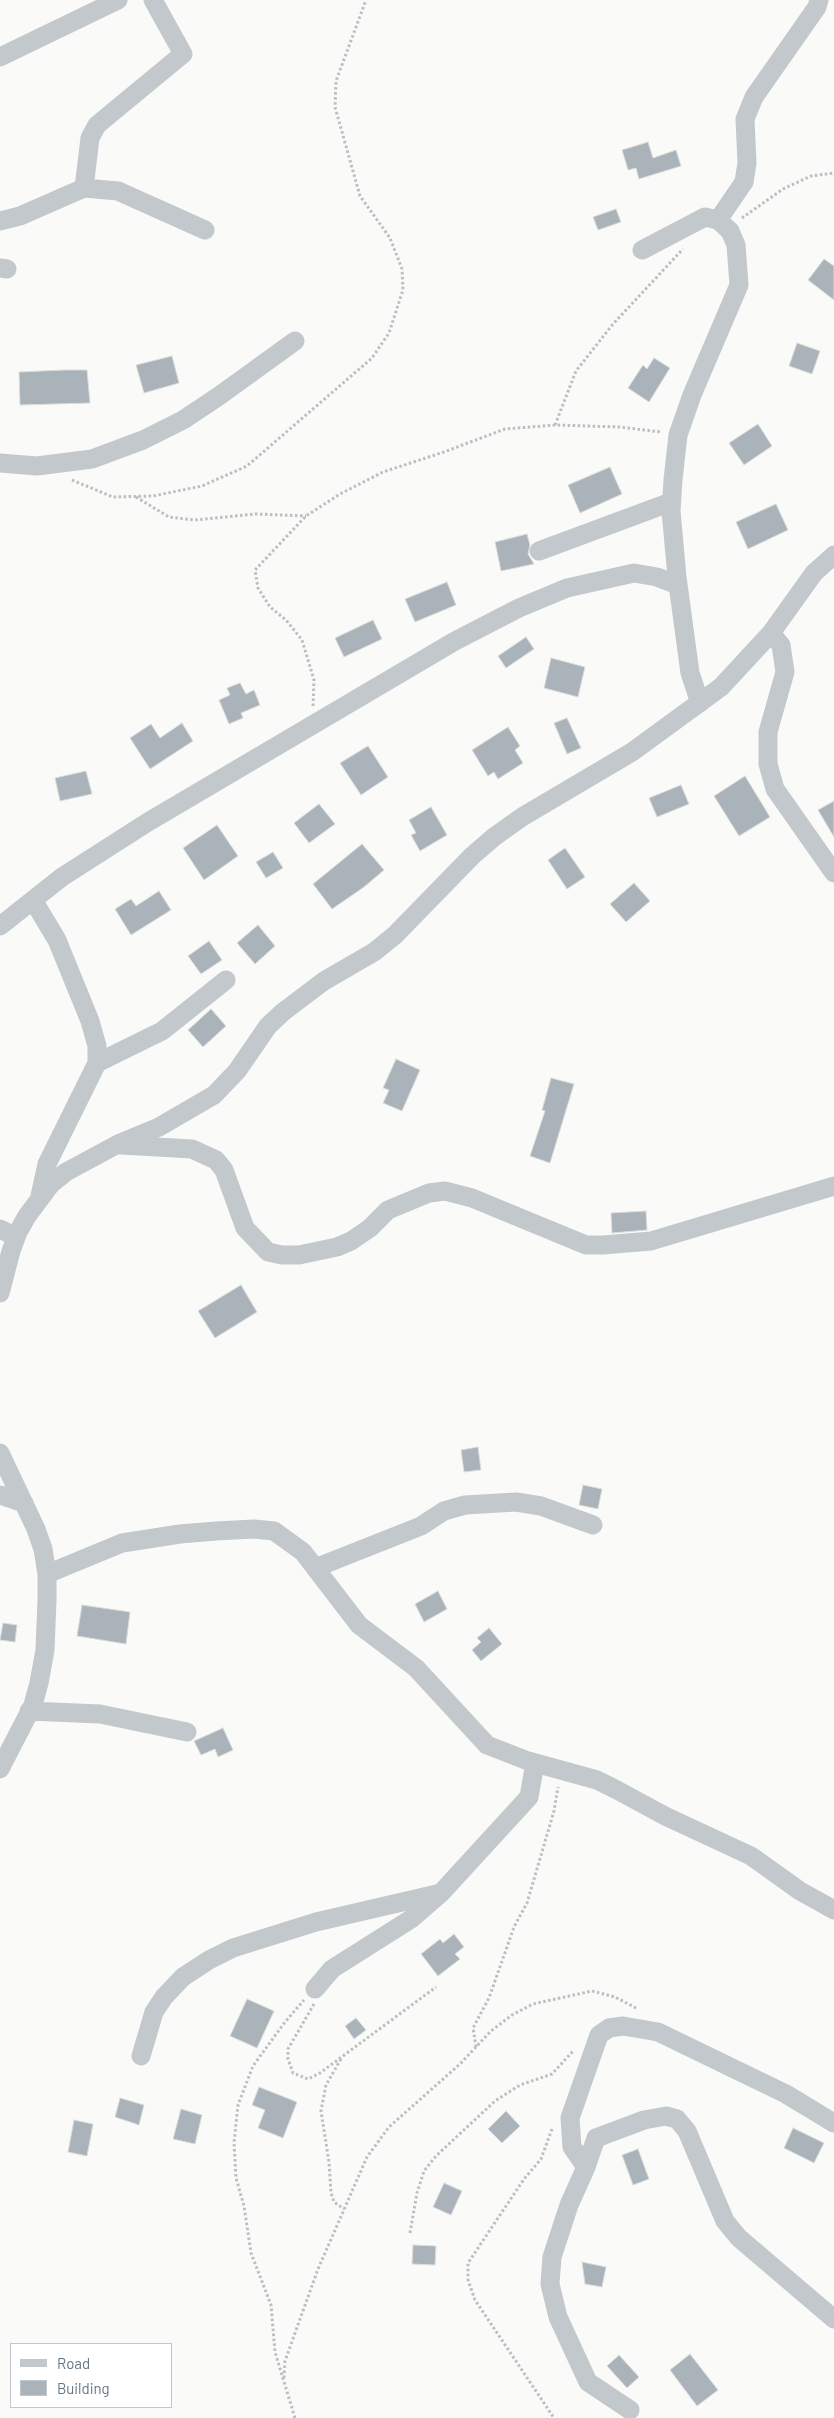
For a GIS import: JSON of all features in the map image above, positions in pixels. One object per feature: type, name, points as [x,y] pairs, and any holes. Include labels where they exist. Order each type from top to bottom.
[{"type":"street","points":[[0,57],[118,0]]},
{"type":"street","points":[[84,188],[90,138],[97,125],[183,54],[153,0]]},
{"type":"street","points":[[722,224],[744,182],[747,163],[745,119],[754,97],[817,7],[819,0]]},
{"type":"street","points":[[0,221],[20,216],[84,188],[118,192],[205,230]]},
{"type":"street","points":[[642,250],[705,217],[722,224],[736,245],[738,285],[692,394],[678,435],[672,502],[678,585],[690,673],[700,703]]},
{"type":"street","points":[[0,463],[37,466],[92,459],[143,440],[183,420],[212,401],[294,341]]},
{"type":"street","points":[[539,552],[672,502]]},
{"type":"street","points":[[0,1293],[8,1233],[27,1216],[39,1199],[66,1172],[118,1144],[159,1127],[214,1095],[237,1071],[268,1026],[283,1012],[324,982],[363,959],[394,936],[472,856],[494,838],[522,817],[632,752],[721,687],[771,633],[801,588],[834,555]]},
{"type":"street","points":[[0,926],[62,877],[148,822],[455,641],[519,608],[567,588],[634,573],[658,577],[678,585]]},
{"type":"street","points":[[771,633],[781,645],[785,672],[768,732],[768,764],[775,789],[834,873]]},
{"type":"street","points":[[33,900],[56,940],[90,1021],[97,1046],[97,1063],[47,1164],[39,1199]]},
{"type":"street","points":[[97,1063],[162,1031],[226,980]]},
{"type":"street","points":[[118,1144],[192,1149],[216,1160],[224,1170],[245,1228],[268,1252],[282,1254],[306,1254],[337,1247],[351,1241],[370,1228],[388,1210],[428,1193],[445,1191],[472,1198],[586,1245],[603,1245],[651,1241],[834,1186]]},
{"type":"street","points":[[0,1454],[41,1542],[47,1574],[45,1650],[40,1683],[29,1711],[1,1765]]},
{"type":"street","points":[[0,1495],[24,1503]]},
{"type":"street","points":[[315,1568],[420,1526],[444,1510],[465,1505],[516,1502],[541,1506],[593,1524]]},
{"type":"street","points":[[47,1574],[122,1543],[180,1534],[254,1529],[274,1531],[303,1552],[359,1625],[416,1668],[487,1745],[504,1754],[596,1780],[665,1816],[729,1844],[770,1867],[800,1892],[834,1910]]},
{"type":"street","points":[[29,1711],[100,1714],[187,1732]]},
{"type":"street","points":[[315,1989],[332,1969],[411,1918],[441,1893],[529,1797],[535,1763]]},
{"type":"street","points":[[141,2056],[154,2012],[164,1997],[183,1977],[209,1960],[233,1948],[316,1922],[441,1893]]},
{"type":"street","points":[[586,2167],[572,2147],[570,2118],[599,2035],[610,2028],[623,2026],[658,2032],[777,2089],[834,2123]]},
{"type":"street","points":[[630,2410],[588,2382],[558,2318],[550,2284],[552,2257],[569,2205],[586,2167],[596,2138],[644,2120],[666,2116],[677,2118],[687,2131],[725,2221],[734,2232],[834,2319]]},
{"type":"path","points":[[71,480],[113,497],[153,496],[202,486],[247,466],[372,358],[389,333],[403,290],[402,269],[390,238],[360,196],[335,107],[336,81],[366,0]]},
{"type":"path","points":[[722,224],[811,176],[834,173]]},
{"type":"path","points":[[555,425],[576,371],[613,324],[685,248]]},
{"type":"path","points":[[313,726],[314,680],[302,640],[286,620],[270,607],[258,588],[256,570],[306,516],[340,494],[383,472],[505,429],[555,425],[620,427],[678,435]]},
{"type":"path","points":[[136,496],[169,517],[194,520],[256,514],[306,516]]},
{"type":"path","points":[[476,2048],[473,2028],[489,1998],[514,1927],[527,1903],[554,1811],[560,1769]]},
{"type":"path","points":[[315,1989],[314,2006],[288,2050],[288,2059],[293,2073],[308,2079],[343,2057],[436,1987]]},
{"type":"path","points":[[295,2418],[275,2352],[271,2305],[251,2253],[244,2206],[236,2178],[234,2142],[238,2105],[253,2066],[285,2022],[315,1989]]},
{"type":"path","points":[[284,2378],[285,2361],[298,2324],[344,2210],[367,2157],[389,2128],[476,2048],[491,2031],[512,2014],[533,2004],[592,1991],[615,1997],[644,2013]]},
{"type":"path","points":[[410,2233],[419,2186],[424,2171],[436,2156],[495,2102],[520,2085],[552,2074],[574,2050],[599,2035]]},
{"type":"path","points":[[343,2057],[326,2085],[321,2111],[329,2162],[331,2193],[334,2202],[344,2210]]},
{"type":"path","points":[[552,2126],[541,2159],[524,2179],[468,2263],[468,2280],[475,2300],[554,2418]]},
{"type":"building","points":[[648,142],[653,158],[676,150],[681,166],[639,179],[636,168],[628,170],[622,150]]},
{"type":"building","points":[[616,209],[621,222],[598,230],[593,217]]},
{"type":"building","points":[[824,259],[834,266],[834,300],[808,280]]},
{"type":"building","points":[[797,343],[820,351],[812,374],[789,366]]},
{"type":"building","points":[[172,356],[179,383],[144,393],[136,365]]},
{"type":"building","points":[[654,358],[670,368],[649,402],[628,388],[643,365],[647,369]]},
{"type":"building","points":[[87,370],[90,403],[20,405],[19,372]]},
{"type":"building","points":[[758,424],[772,446],[744,465],[729,443]]},
{"type":"building","points":[[610,467],[622,494],[580,513],[568,485]]},
{"type":"building","points":[[776,504],[788,530],[748,549],[736,522]]},
{"type":"building","points":[[527,534],[530,545],[528,554],[534,564],[501,571],[495,542]]},
{"type":"building","points":[[447,582],[456,605],[415,622],[405,599]]},
{"type":"building","points":[[373,620],[382,639],[344,657],[335,638]]},
{"type":"building","points":[[526,637],[534,649],[506,668],[498,656]]},
{"type":"building","points":[[551,658],[585,667],[578,697],[544,688]]},
{"type":"building","points":[[240,683],[246,694],[254,690],[260,705],[241,713],[243,718],[229,724],[219,700],[230,695],[227,688]]},
{"type":"building","points":[[567,718],[581,748],[567,754],[554,723]]},
{"type":"building","points":[[182,723],[193,741],[150,769],[130,738],[151,724],[160,738]]},
{"type":"building","points":[[508,727],[520,746],[515,750],[523,763],[498,779],[494,772],[488,776],[472,750]]},
{"type":"building","points":[[368,746],[388,777],[361,795],[340,763]]},
{"type":"building","points":[[86,771],[92,794],[60,801],[55,778]]},
{"type":"building","points":[[745,776],[770,817],[739,836],[714,796]]},
{"type":"building","points":[[681,785],[689,804],[657,817],[649,798]]},
{"type":"building","points":[[834,801],[834,837],[818,810]]},
{"type":"building","points":[[319,804],[335,824],[309,843],[294,823]]},
{"type":"building","points":[[431,807],[447,835],[420,851],[411,835],[416,833],[409,820]]},
{"type":"building","points":[[217,825],[238,856],[204,880],[183,848]]},
{"type":"building","points":[[362,844],[384,870],[364,887],[332,909],[313,884]]},
{"type":"building","points":[[565,848],[585,877],[567,889],[548,860]]},
{"type":"building","points":[[273,852],[283,868],[266,878],[256,862]]},
{"type":"building","points":[[634,883],[650,901],[626,922],[610,904]]},
{"type":"building","points":[[159,891],[171,910],[131,935],[115,909],[131,899],[136,906]]},
{"type":"building","points":[[258,925],[275,946],[255,964],[237,943]]},
{"type":"building","points":[[209,941],[222,960],[201,974],[188,956]]},
{"type":"building","points":[[211,1009],[226,1026],[203,1047],[188,1030]]},
{"type":"building","points":[[396,1059],[420,1070],[402,1111],[383,1103],[389,1090],[383,1088]]},
{"type":"building","points":[[551,1078],[574,1084],[550,1163],[530,1156],[545,1111],[542,1110]]},
{"type":"building","points":[[646,1211],[647,1230],[612,1233],[611,1213]]},
{"type":"building","points":[[241,1285],[257,1312],[215,1338],[198,1311]]},
{"type":"building","points":[[478,1447],[481,1470],[464,1472],[461,1450]]},
{"type":"building","points":[[583,1485],[602,1489],[598,1509],[579,1505]]},
{"type":"building","points":[[438,1591],[447,1609],[424,1622],[415,1604]]},
{"type":"building","points":[[82,1605],[130,1612],[126,1644],[77,1636]]},
{"type":"building","points":[[3,1623],[17,1625],[15,1642],[0,1640]]},
{"type":"building","points":[[489,1628],[502,1644],[481,1661],[472,1650],[481,1642],[477,1638]]},
{"type":"building","points":[[223,1728],[233,1750],[218,1757],[215,1749],[201,1755],[194,1741]]},
{"type":"building","points":[[454,1934],[464,1947],[455,1954],[460,1959],[438,1976],[421,1954],[440,1939],[443,1943]]},
{"type":"building","points":[[247,1999],[274,2011],[257,2048],[230,2036]]},
{"type":"building","points":[[356,2018],[366,2030],[354,2039],[345,2026]]},
{"type":"building","points":[[259,2087],[297,2102],[283,2138],[258,2128],[265,2110],[252,2105]]},
{"type":"building","points":[[120,2098],[144,2105],[139,2125],[115,2117]]},
{"type":"building","points":[[181,2109],[202,2115],[195,2144],[173,2139]]},
{"type":"building","points":[[506,2111],[520,2126],[502,2143],[488,2129]]},
{"type":"building","points":[[74,2120],[93,2124],[87,2156],[68,2152]]},
{"type":"building","points":[[793,2128],[824,2143],[814,2163],[784,2148]]},
{"type":"building","points":[[638,2149],[649,2179],[633,2185],[622,2155]]},
{"type":"building","points":[[444,2183],[462,2191],[451,2215],[433,2207]]},
{"type":"building","points":[[413,2245],[436,2246],[435,2265],[412,2264]]},
{"type":"building","points":[[582,2262],[606,2267],[602,2287],[585,2284]]},
{"type":"building","points":[[690,2354],[718,2390],[697,2406],[670,2370]]},
{"type":"building","points":[[619,2355],[639,2377],[627,2388],[607,2366]]}]
